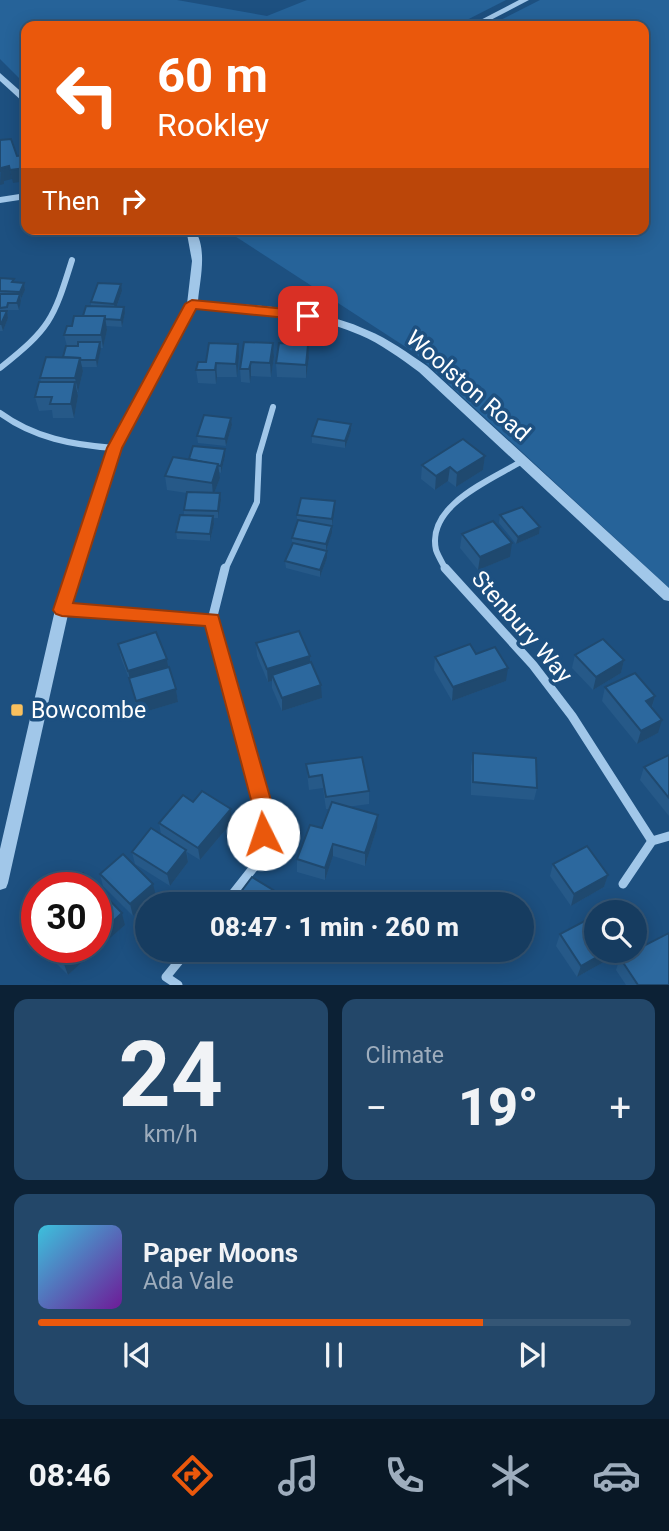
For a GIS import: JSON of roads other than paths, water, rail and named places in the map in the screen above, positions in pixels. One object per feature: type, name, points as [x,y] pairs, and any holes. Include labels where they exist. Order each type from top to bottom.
[{"type":"street","points":[[483,21],[525,0]]},
{"type":"street","points":[[0,76],[21,95]]},
{"type":"street","points":[[0,200],[21,197]]},
{"type":"street","points":[[0,883],[4,849],[62,610],[114,448],[192,304],[197,261],[192,235]]},
{"type":"street","points":[[0,368],[38,338],[56,312],[72,260]]},
{"type":"street","name":"Woolston Road","points":[[192,304],[308,316],[353,328],[390,346],[422,369],[669,596]]},
{"type":"street","points":[[234,892],[262,857],[264,811],[212,620],[225,569],[257,502],[259,455],[273,407]]},
{"type":"street","points":[[0,413],[48,438],[82,446],[114,448]]},
{"type":"street","name":"Stenbury Way","points":[[522,461],[449,505],[438,526],[436,549],[446,570],[533,665],[572,716],[652,841]]},
{"type":"street","points":[[62,610],[212,620]]},
{"type":"street","points":[[623,884],[652,841],[669,836]]},
{"type":"street","points":[[178,962],[166,977],[178,985]]},
{"type":"place","name":"Bowcombe","points":[[17,710]]}]
